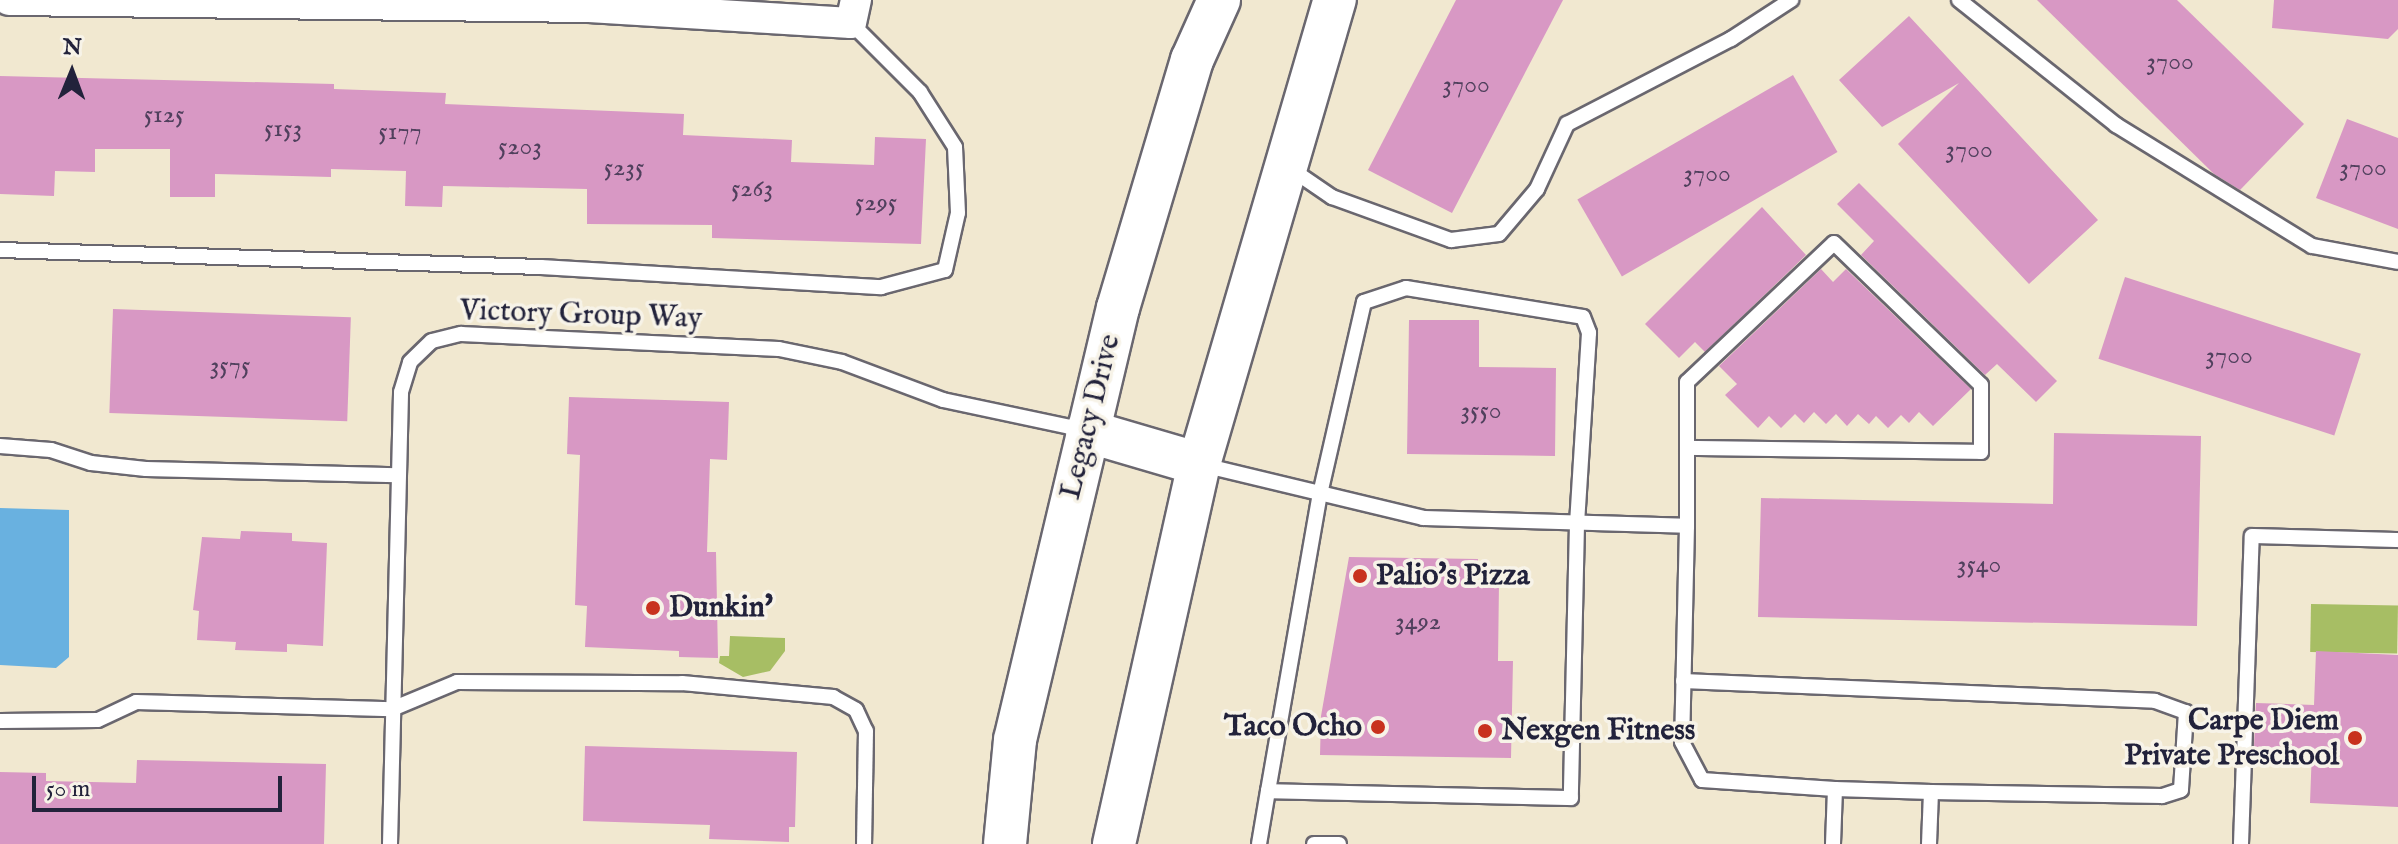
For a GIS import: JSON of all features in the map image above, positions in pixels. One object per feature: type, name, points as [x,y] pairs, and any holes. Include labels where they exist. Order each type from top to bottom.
[{"type":"main road","name":"Legacy Drive","points":[[1005,844],[1015,740],[1087,431],[1188,75],[1219,0]]},
{"type":"main road","points":[[1114,844],[1199,464],[1284,165],[1335,0]]},
{"type":"main road","points":[[1087,431],[1199,464]]},
{"type":"street","points":[[9,0],[854,12]]},
{"type":"lane","points":[[1284,165],[1332,197],[1451,240],[1499,234],[1537,189],[1567,124],[1731,39],[1791,0]]},
{"type":"lane","points":[[1959,0],[2116,125],[2312,246],[2398,262]]},
{"type":"lane","points":[[0,250],[541,267],[881,287],[945,270],[958,213],[955,147],[920,92],[854,12]]},
{"type":"lane","points":[[1683,681],[2155,701],[2186,712],[2181,790],[2162,796],[1931,792],[1702,780],[1682,742],[1687,382],[1834,243],[1981,385],[1981,452],[1687,448]]},
{"type":"lane","points":[[1259,844],[1268,791],[1320,494],[1364,302],[1406,288],[1583,317],[1589,333],[1577,524],[1571,798],[1268,791]]},
{"type":"lane","name":"Victory Group Way","points":[[390,844],[397,475],[406,372],[432,341],[461,334],[779,349],[842,362],[943,400],[1087,431]]},
{"type":"lane","points":[[0,446],[51,450],[91,463],[146,469],[397,475]]},
{"type":"lane","points":[[1199,464],[1423,518],[1687,526]]},
{"type":"lane","points":[[2241,844],[2252,536],[2398,540]]},
{"type":"lane","points":[[0,721],[98,720],[136,702],[392,709],[457,682],[682,683],[833,697],[856,710],[866,731],[864,844]]},
{"type":"lane","points":[[1833,844],[1835,789]]},
{"type":"lane","points":[[1929,844],[1931,792]]},
{"type":"lane","points":[[1314,844],[1339,844]]},
{"type":"green space","points":[[2311,604],[2398,606],[2397,654],[2310,652]]},
{"type":"green space","points":[[730,636],[785,638],[785,651],[770,671],[743,677],[719,663],[720,656],[729,656]]},
{"type":"water","points":[[0,508],[69,510],[69,657],[56,668],[0,665]]},
{"type":"building","points":[[1456,0],[1563,0],[1452,213],[1368,170]]},
{"type":"building","points":[[2037,0],[2177,0],[2304,124],[2240,190],[2214,174]]},
{"type":"building","points":[[2274,0],[2398,0],[2398,29],[2388,39],[2272,28]]},
{"type":"building","points":[[1909,16],[2098,220],[2029,284],[1898,144],[1959,83],[1882,127],[1839,80]]},
{"type":"building","points":[[1793,75],[1838,152],[1622,277],[1577,200]]},
{"type":"building","points":[[0,76],[334,84],[334,89],[446,93],[445,104],[684,114],[683,135],[792,140],[791,162],[874,165],[875,137],[926,139],[921,244],[712,238],[712,225],[587,224],[587,189],[443,186],[442,207],[405,206],[406,171],[331,169],[331,177],[215,174],[215,197],[170,197],[170,149],[95,149],[95,172],[55,171],[54,196],[0,194]]},
{"type":"building","points":[[2347,119],[2398,138],[2398,229],[2316,198]]},
{"type":"building","points":[[1859,183],[2057,381],[2036,402],[1997,364],[1985,375],[1861,255],[1874,241],[1837,204]]},
{"type":"building","points":[[1762,207],[1806,255],[1705,352],[1695,342],[1679,358],[1645,324]]},
{"type":"building","points":[[1821,269],[1833,282],[1846,269],[1971,389],[1933,426],[1919,412],[1909,423],[1901,415],[1888,428],[1876,416],[1869,424],[1858,414],[1847,426],[1836,414],[1826,424],[1814,412],[1804,423],[1795,414],[1781,428],[1769,416],[1758,428],[1725,395],[1737,384],[1719,366]]},
{"type":"building","points":[[2125,277],[2361,354],[2334,435],[2098,359]]},
{"type":"building","points":[[113,309],[351,317],[347,421],[109,413]]},
{"type":"building","points":[[1409,320],[1479,320],[1479,367],[1556,368],[1555,456],[1407,454]]},
{"type":"building","points":[[569,397],[729,402],[727,460],[710,459],[707,552],[716,552],[718,658],[679,657],[679,651],[585,647],[587,606],[575,605],[580,455],[567,454]]},
{"type":"building","points":[[2054,433],[2201,436],[2197,626],[1758,617],[1761,498],[2053,504]]},
{"type":"building","points":[[241,531],[292,533],[292,541],[327,543],[323,646],[287,644],[287,652],[235,650],[236,642],[197,640],[199,611],[193,610],[202,537],[240,539]]},
{"type":"building","points":[[1349,557],[1478,559],[1477,582],[1499,583],[1498,661],[1513,661],[1511,758],[1320,755],[1321,716]]},
{"type":"building","name":"Carpe Diem Private Preschool","points":[[2316,651],[2398,655],[2398,807],[2310,803],[2312,749],[2254,747],[2256,703],[2314,705]]},
{"type":"building","points":[[585,746],[797,752],[795,827],[789,827],[789,842],[709,839],[710,825],[583,821]]},
{"type":"building","points":[[137,760],[326,764],[324,844],[0,844],[0,772],[46,773],[46,781],[136,783]]},
{"type":"place","name":"Palio's Pizza","points":[[1360,576]]},
{"type":"place","name":"Dunkin'","points":[[653,608]]},
{"type":"place","name":"Taco Ocho","points":[[1378,727]]},
{"type":"place","name":"Nexgen Fitness","points":[[1485,731]]},
{"type":"place","name":"Carpe Diem Private Preschool","points":[[2355,738]]}]
